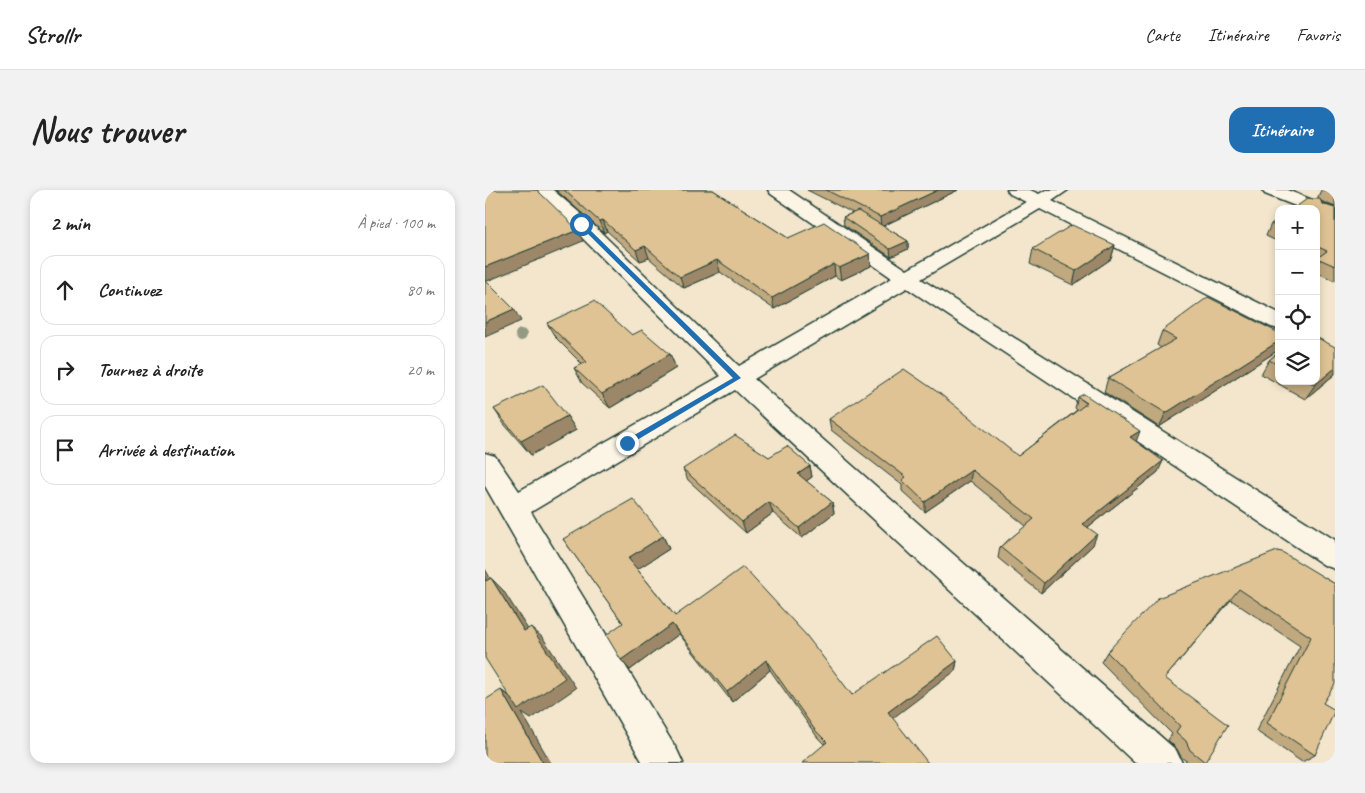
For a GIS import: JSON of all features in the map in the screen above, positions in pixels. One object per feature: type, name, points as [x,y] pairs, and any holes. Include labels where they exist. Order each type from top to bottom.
[{"type":"street","points":[[543,190],[581,224],[737,378],[1163,763]]},
{"type":"street","points":[[777,190],[905,278],[1335,556]]},
{"type":"street","points":[[1016,190],[1275,320]]},
{"type":"street","points":[[515,508],[905,278],[1059,190]]},
{"type":"street","points":[[1271,190],[1335,215]]},
{"type":"street","points":[[485,463],[515,508],[664,763]]},
{"type":"building","points":[[485,190],[537,190],[578,230],[485,267]]},
{"type":"building","points":[[564,190],[713,190],[788,238],[824,222],[870,254],[839,268],[834,264],[772,298],[717,260],[680,277],[645,246],[636,250],[603,220],[599,221]]},
{"type":"building","points":[[826,190],[938,190],[880,217]]},
{"type":"building","points":[[1307,199],[1320,199],[1322,204],[1335,208],[1335,266],[1320,259],[1320,256],[1327,251],[1320,248],[1320,205],[1299,205]]},
{"type":"building","points":[[858,211],[908,241],[890,249],[843,217]]},
{"type":"building","points":[[1072,225],[1115,245],[1076,271],[1033,249]]},
{"type":"building","points":[[485,280],[514,309],[485,322]]},
{"type":"building","points":[[1208,297],[1275,331],[1275,344],[1166,413],[1108,378],[1176,339],[1162,331]]},
{"type":"building","points":[[594,301],[632,335],[642,330],[670,354],[602,394],[574,368],[587,362],[547,323]]},
{"type":"building","points":[[1320,339],[1335,347],[1335,368],[1320,381]]},
{"type":"building","points":[[1275,355],[1275,363],[1269,360]]},
{"type":"building","points":[[904,369],[939,393],[1018,456],[1087,403],[1078,397],[1084,394],[1140,431],[1130,437],[1163,461],[1083,524],[1097,534],[1044,583],[1000,547],[1034,519],[972,470],[925,502],[902,480],[906,477],[829,419]]},
{"type":"building","points":[[543,385],[567,416],[521,441],[494,409]]},
{"type":"building","points":[[735,435],[769,457],[787,446],[810,466],[798,474],[832,502],[799,528],[769,502],[742,522],[683,469]]},
{"type":"building","points":[[633,499],[663,536],[628,558],[675,616],[743,567],[806,635],[852,695],[937,636],[957,661],[888,712],[928,763],[802,763],[827,742],[815,730],[766,660],[727,692],[672,624],[621,660],[606,635],[623,623],[563,539]]},
{"type":"building","points":[[1277,551],[1282,552],[1335,584],[1335,684],[1323,703],[1335,710],[1315,755],[1267,723],[1311,637],[1239,589],[1165,678],[1228,725],[1205,762],[1190,750],[1186,741],[1176,732],[1180,726],[1107,652],[1158,598]]},
{"type":"building","points":[[491,578],[524,631],[531,627],[565,678],[518,710],[485,658],[485,579],[486,581]]},
{"type":"building","points":[[501,690],[543,763],[485,763],[485,700]]},
{"type":"route","points":[[581,224],[737,378],[627,443]]}]
